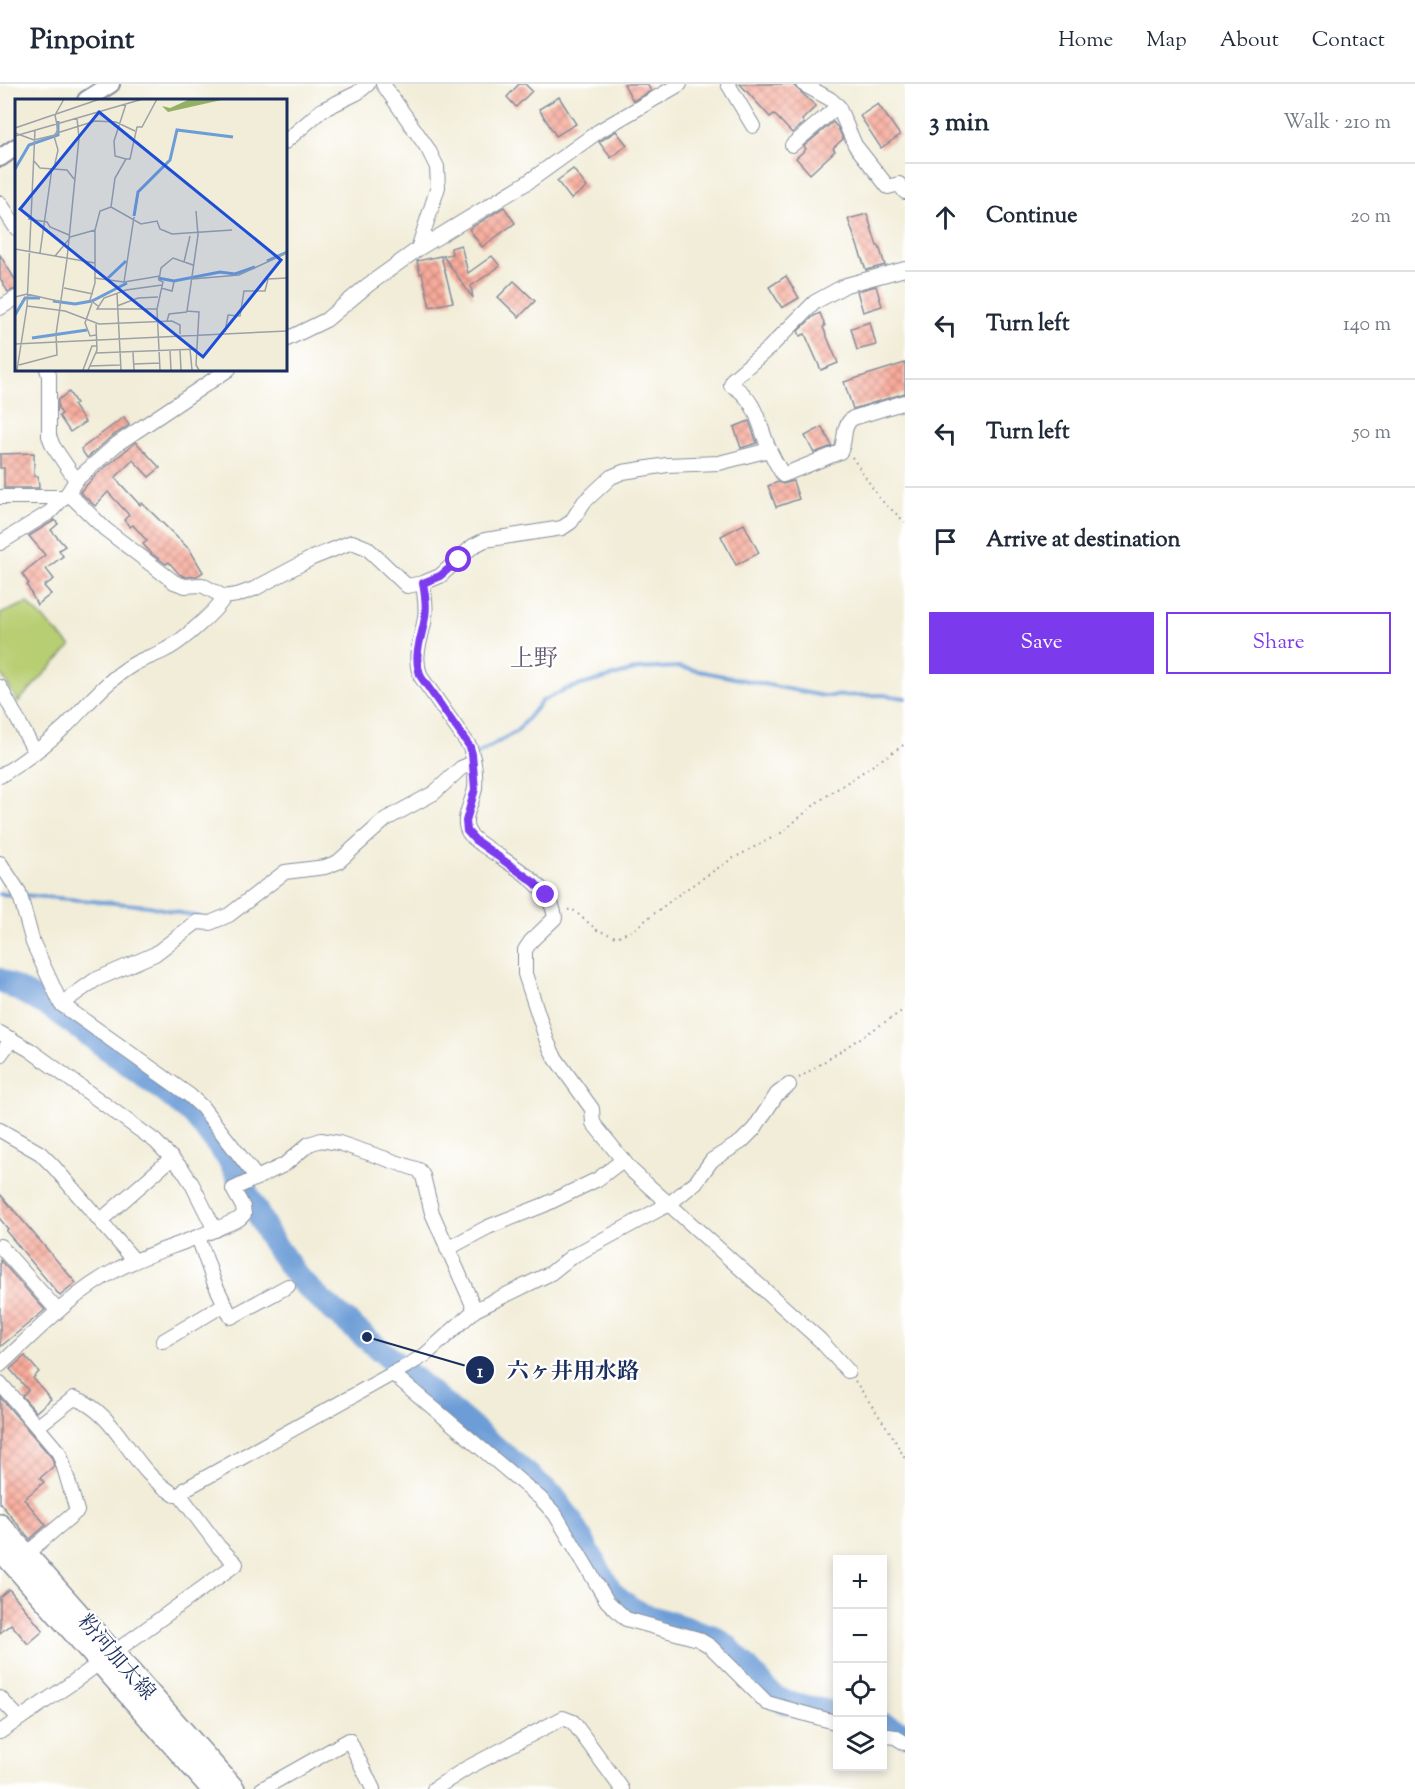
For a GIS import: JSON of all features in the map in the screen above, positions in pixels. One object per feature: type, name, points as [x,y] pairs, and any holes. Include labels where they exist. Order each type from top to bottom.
[{"type":"main road","name":"粉河加太線","points":[[0,1525],[26,1554],[212,1789]]},
{"type":"main road","name":"粉河加太線","points":[[0,1549],[234,1789]]},
{"type":"street","points":[[88,99],[111,84]]},
{"type":"street","points":[[286,141],[322,110],[357,93],[368,84]]},
{"type":"street","points":[[286,340],[326,320],[368,285],[418,249],[528,182],[599,131],[680,84]]},
{"type":"street","points":[[728,84],[753,126]]},
{"type":"street","points":[[803,84],[838,106],[855,145],[888,186],[899,184],[905,192]]},
{"type":"street","points":[[387,85],[437,167],[438,187],[418,249]]},
{"type":"street","points":[[792,145],[838,106]]},
{"type":"street","points":[[0,158],[15,148]]},
{"type":"street","points":[[0,203],[15,226]]},
{"type":"street","points":[[905,269],[846,285],[815,302],[769,348],[733,379],[731,385],[749,399],[769,450],[783,475],[835,456],[840,452],[844,445],[845,427],[848,422],[905,402]]},
{"type":"street","points":[[0,308],[15,299]]},
{"type":"street","points":[[47,370],[49,436],[53,446],[76,480]]},
{"type":"street","points":[[0,543],[50,512],[76,480],[117,444],[227,370]]},
{"type":"street","points":[[0,497],[66,495],[105,529],[174,582],[185,586],[202,585],[224,597],[254,589],[312,558],[352,542],[367,548],[407,586],[440,576],[473,546],[485,540],[562,528],[571,522],[584,502],[611,477],[667,465],[719,463],[769,450]]},
{"type":"street","points":[[423,583],[425,615],[416,665],[421,677],[470,747],[475,789],[466,821],[467,831],[475,840],[535,883],[555,907],[555,918],[525,950],[525,974],[554,1056],[592,1109],[593,1123],[631,1170],[811,1332],[848,1371]]},
{"type":"street","points":[[0,776],[35,752],[63,728],[119,674],[134,664],[170,648],[213,612],[224,597]]},
{"type":"street","points":[[0,687],[35,752]]},
{"type":"street","points":[[61,1004],[95,980],[105,978],[154,954],[197,922],[210,923],[229,915],[285,872],[325,867],[338,862],[386,819],[434,793],[473,759]]},
{"type":"street","points":[[0,863],[20,896],[33,943],[61,1004],[202,1107],[248,1182]]},
{"type":"street","points":[[0,1055],[6,1036],[30,1050],[136,1126],[172,1158],[192,1184],[215,1230]]},
{"type":"street","points":[[180,1495],[187,1488],[425,1355],[474,1310],[551,1273],[571,1257],[669,1204],[696,1182],[712,1160],[741,1142],[754,1129],[777,1094],[789,1085]]},
{"type":"street","points":[[0,1130],[40,1153],[134,1260]]},
{"type":"street","points":[[0,1365],[58,1311],[90,1286],[134,1260],[198,1237],[239,1219],[244,1214],[243,1207],[233,1189],[284,1166],[309,1144],[321,1140],[339,1143],[419,1170],[423,1176],[432,1213],[474,1310]]},
{"type":"street","points":[[101,1220],[172,1158]]},
{"type":"street","points":[[447,1249],[488,1227],[544,1205],[598,1179],[623,1160]]},
{"type":"street","points":[[198,1237],[214,1282],[231,1317],[288,1286]]},
{"type":"street","points":[[0,1246],[58,1311]]},
{"type":"street","points":[[163,1341],[225,1304]]},
{"type":"street","points":[[400,1370],[555,1514],[608,1601],[626,1619],[698,1639],[710,1646],[767,1703],[833,1722]]},
{"type":"street","points":[[0,1383],[60,1454],[77,1511],[26,1554]]},
{"type":"street","points":[[0,1732],[236,1564],[219,1547],[180,1495],[175,1495],[150,1476],[100,1414],[86,1402],[74,1398],[38,1426]]},
{"type":"street","points":[[0,1698],[19,1718]]},
{"type":"street","points":[[434,1789],[467,1768],[563,1718],[573,1722],[622,1789]]},
{"type":"street","points":[[887,1736],[895,1737],[905,1743]]},
{"type":"street","points":[[262,1789],[349,1740],[373,1789]]},
{"type":"path","points":[[844,445],[880,499],[905,522]]},
{"type":"path","points":[[555,912],[572,909],[597,930],[616,937],[633,930],[682,892],[730,860],[781,833],[819,801],[905,744]]},
{"type":"path","points":[[789,1085],[905,1008]]},
{"type":"path","points":[[848,1371],[892,1435],[905,1459]]},
{"type":"green space","points":[[27,603],[71,646],[18,702],[0,672],[0,614]]},
{"type":"building","points":[[519,84],[525,84],[532,91],[516,107],[507,97]]},
{"type":"building","points":[[624,84],[647,84],[651,91],[633,101]]},
{"type":"building","points":[[740,84],[792,84],[816,106],[802,120],[804,123],[792,133],[774,114],[770,117]]},
{"type":"building","points":[[559,97],[576,124],[556,136],[539,109]]},
{"type":"building","points":[[878,104],[900,135],[881,148],[860,116]]},
{"type":"building","points":[[833,122],[843,139],[833,148],[835,151],[810,174],[796,158],[806,149],[804,146]]},
{"type":"building","points":[[616,131],[627,145],[611,158],[599,142]]},
{"type":"building","points":[[573,169],[587,187],[571,199],[557,181]]},
{"type":"building","points":[[504,207],[515,223],[482,247],[469,229]]},
{"type":"building","points":[[867,214],[885,265],[866,270],[848,219]]},
{"type":"building","points":[[461,245],[468,273],[492,256],[500,266],[471,286],[473,298],[443,256],[452,254],[451,248]]},
{"type":"building","points":[[0,255],[15,279],[15,289],[8,292],[0,278]]},
{"type":"building","points":[[441,256],[453,302],[430,307],[417,261]]},
{"type":"building","points":[[786,276],[799,298],[782,308],[769,287]]},
{"type":"building","points":[[514,281],[535,301],[519,317],[498,297]]},
{"type":"building","points":[[876,286],[882,306],[863,312],[857,291]]},
{"type":"building","points":[[820,313],[825,326],[823,327],[838,363],[821,370],[805,334],[800,336],[798,331]]},
{"type":"building","points":[[870,322],[876,345],[857,350],[851,328]]},
{"type":"building","points":[[905,363],[905,393],[853,409],[844,382]]},
{"type":"building","points":[[69,392],[76,403],[73,405],[85,422],[70,432],[59,416],[62,414],[58,408],[58,400]]},
{"type":"building","points":[[124,417],[129,425],[87,458],[81,449]]},
{"type":"building","points":[[749,421],[757,443],[741,448],[734,427]]},
{"type":"building","points":[[822,427],[832,446],[814,453],[805,436]]},
{"type":"building","points":[[136,442],[160,468],[149,477],[133,460],[115,478],[140,505],[142,503],[190,550],[203,572],[197,576],[186,577],[179,574],[169,562],[166,564],[152,554],[143,544],[147,541],[133,525],[130,527],[124,520],[129,515],[108,492],[95,506],[80,492],[96,475]]},
{"type":"building","points":[[34,453],[34,476],[38,476],[39,488],[4,488],[4,468],[0,468],[0,454]]},
{"type":"building","points":[[793,481],[799,499],[776,507],[768,486],[778,482],[783,484]]},
{"type":"building","points":[[55,520],[58,524],[51,530],[65,546],[59,550],[63,556],[46,569],[54,579],[44,586],[51,594],[37,605],[27,585],[29,584],[22,574],[45,555],[29,536]]},
{"type":"building","points":[[744,524],[759,553],[736,565],[721,536]]},
{"type":"building","points":[[0,1194],[76,1283],[60,1296],[6,1231],[8,1229],[0,1219]]},
{"type":"building","points":[[0,1260],[45,1310],[0,1347]]},
{"type":"building","points":[[25,1356],[39,1372],[33,1378],[51,1399],[36,1412],[22,1396],[28,1390],[10,1369]]},
{"type":"building","points":[[0,1397],[52,1458],[54,1466],[40,1478],[44,1482],[24,1499],[46,1525],[30,1539],[0,1503]]},
{"type":"building","points":[[9,1589],[43,1631],[28,1644],[11,1624],[0,1633],[0,1597]]},
{"type":"waterway","points":[[476,755],[517,731],[542,701],[567,689],[638,669],[679,667],[823,696],[883,695],[905,698]]},
{"type":"waterway","points":[[0,894],[15,895]]},
{"type":"waterway","points":[[23,895],[149,906],[199,917]]},
{"type":"waterway","points":[[0,980],[51,1007],[195,1116],[229,1159],[272,1241],[300,1280],[554,1497],[572,1522],[611,1592],[644,1615],[714,1637],[728,1647],[773,1696],[785,1702],[833,1713]]},
{"type":"waterway","points":[[887,1726],[905,1734]]},
{"type":"place","name":"六ヶ井用水路","points":[[367,1337]]},
{"type":"district","name":"上野","points":[[534,658]]},
{"type":"route","points":[[459,560],[440,576],[423,583],[425,615],[416,665],[421,677],[470,747],[475,789],[466,821],[467,831],[475,840],[535,883],[546,895]]}]
